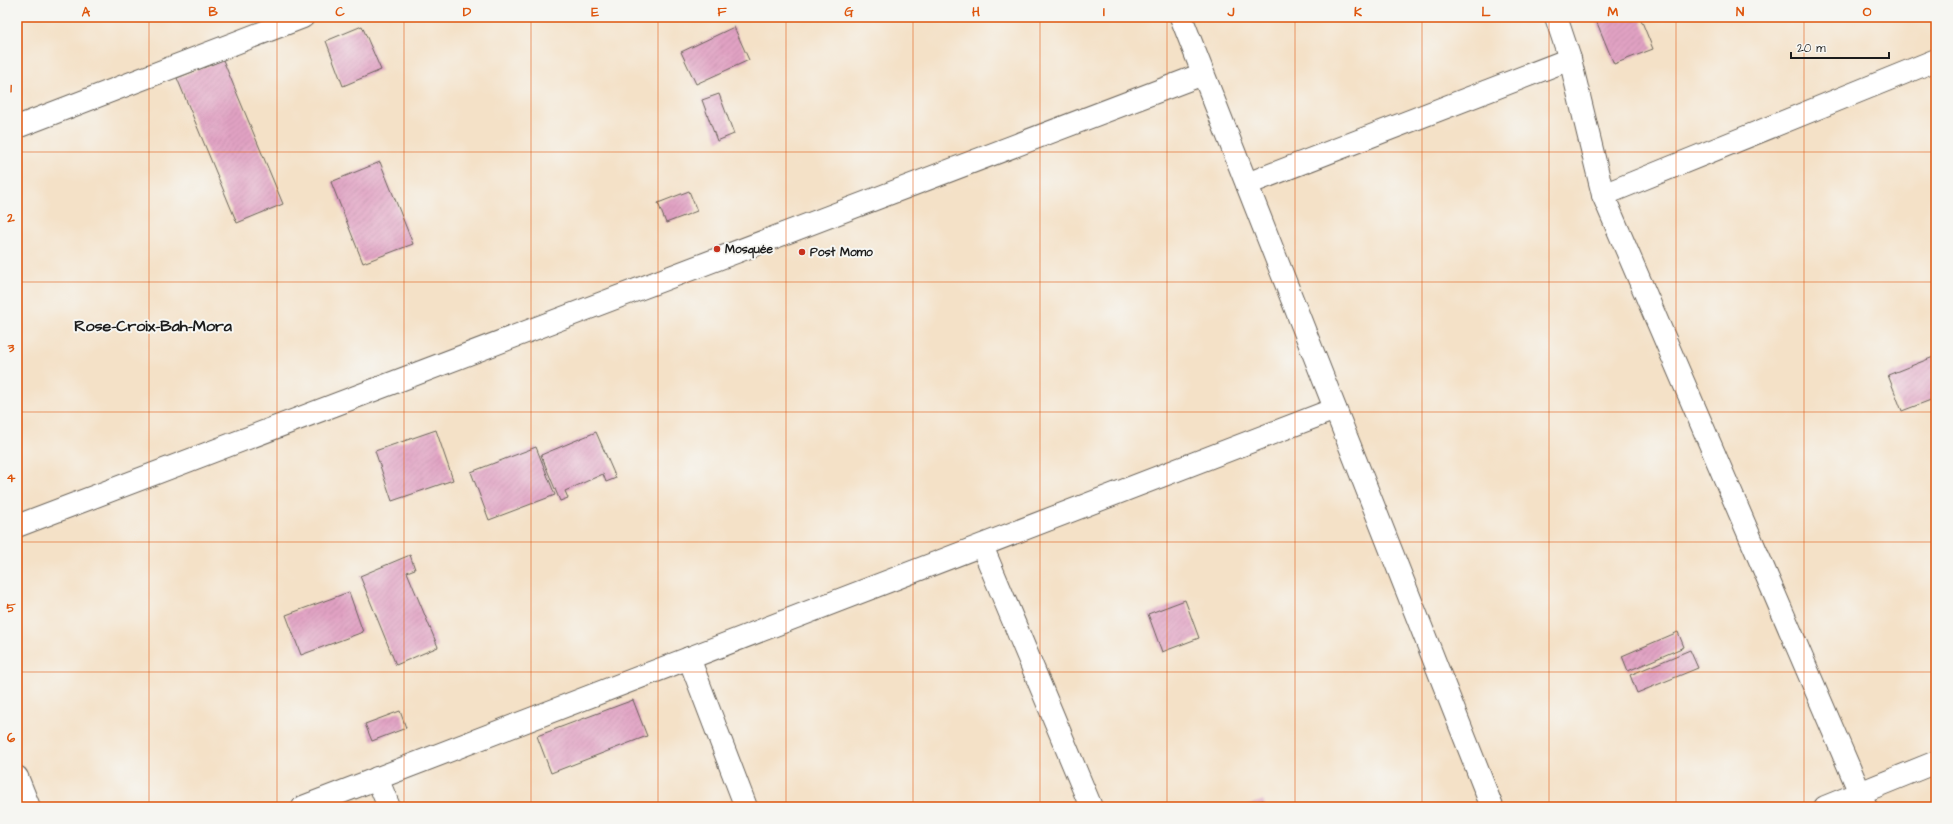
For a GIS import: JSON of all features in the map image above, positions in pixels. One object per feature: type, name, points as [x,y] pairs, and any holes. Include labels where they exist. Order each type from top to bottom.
[{"type":"street","points":[[17,127],[303,17]]},
{"type":"street","points":[[1180,17],[1492,807]]},
{"type":"street","points":[[1556,17],[1570,59],[1603,195],[1863,800]]},
{"type":"street","points":[[1247,184],[1570,59]]},
{"type":"street","points":[[1603,195],[1936,60]]},
{"type":"street","points":[[17,526],[1203,74]]},
{"type":"street","points":[[303,807],[1335,409]]},
{"type":"street","points":[[982,546],[1092,807]]},
{"type":"street","points":[[689,658],[746,807]]},
{"type":"street","points":[[1825,807],[1863,800],[1936,762]]},
{"type":"street","points":[[17,777],[29,807]]},
{"type":"street","points":[[377,778],[389,807]]},
{"type":"building","points":[[1640,17],[1653,49],[1614,64],[1595,18]]},
{"type":"building","points":[[362,26],[381,70],[343,86],[326,41]]},
{"type":"building","points":[[734,27],[749,60],[696,84],[681,52]]},
{"type":"building","points":[[223,60],[283,204],[237,223],[177,78]]},
{"type":"building","points":[[719,94],[734,134],[717,141],[702,100]]},
{"type":"building","points":[[380,162],[413,244],[363,263],[331,182]]},
{"type":"building","points":[[689,191],[697,211],[666,223],[658,203]]},
{"type":"building","points":[[1936,356],[1936,398],[1902,411],[1888,375]]},
{"type":"building","points":[[436,430],[453,480],[392,501],[375,451]]},
{"type":"building","points":[[596,432],[616,478],[606,482],[603,474],[565,491],[568,498],[560,501],[541,455]]},
{"type":"building","points":[[536,447],[555,495],[489,520],[471,472]]},
{"type":"building","points":[[410,555],[415,569],[407,572],[438,647],[396,665],[360,576]]},
{"type":"building","points":[[349,592],[363,632],[301,655],[286,615]]},
{"type":"building","points":[[1185,600],[1199,638],[1162,652],[1148,614]]},
{"type":"building","points":[[1678,632],[1684,647],[1628,671],[1622,656]]},
{"type":"building","points":[[1690,650],[1698,668],[1637,693],[1630,675]]},
{"type":"building","points":[[633,700],[647,736],[551,773],[537,736]]},
{"type":"building","points":[[400,711],[406,728],[372,741],[365,724]]},
{"type":"building","points":[[1263,800],[1266,807],[1244,807]]},
{"type":"place","name":"Mosquée","points":[[717,249]]},
{"type":"place","name":"Post Momo","points":[[802,252]]},
{"type":"district","name":"Rose-Croix-Bah-Mora","points":[[153,326]]}]
